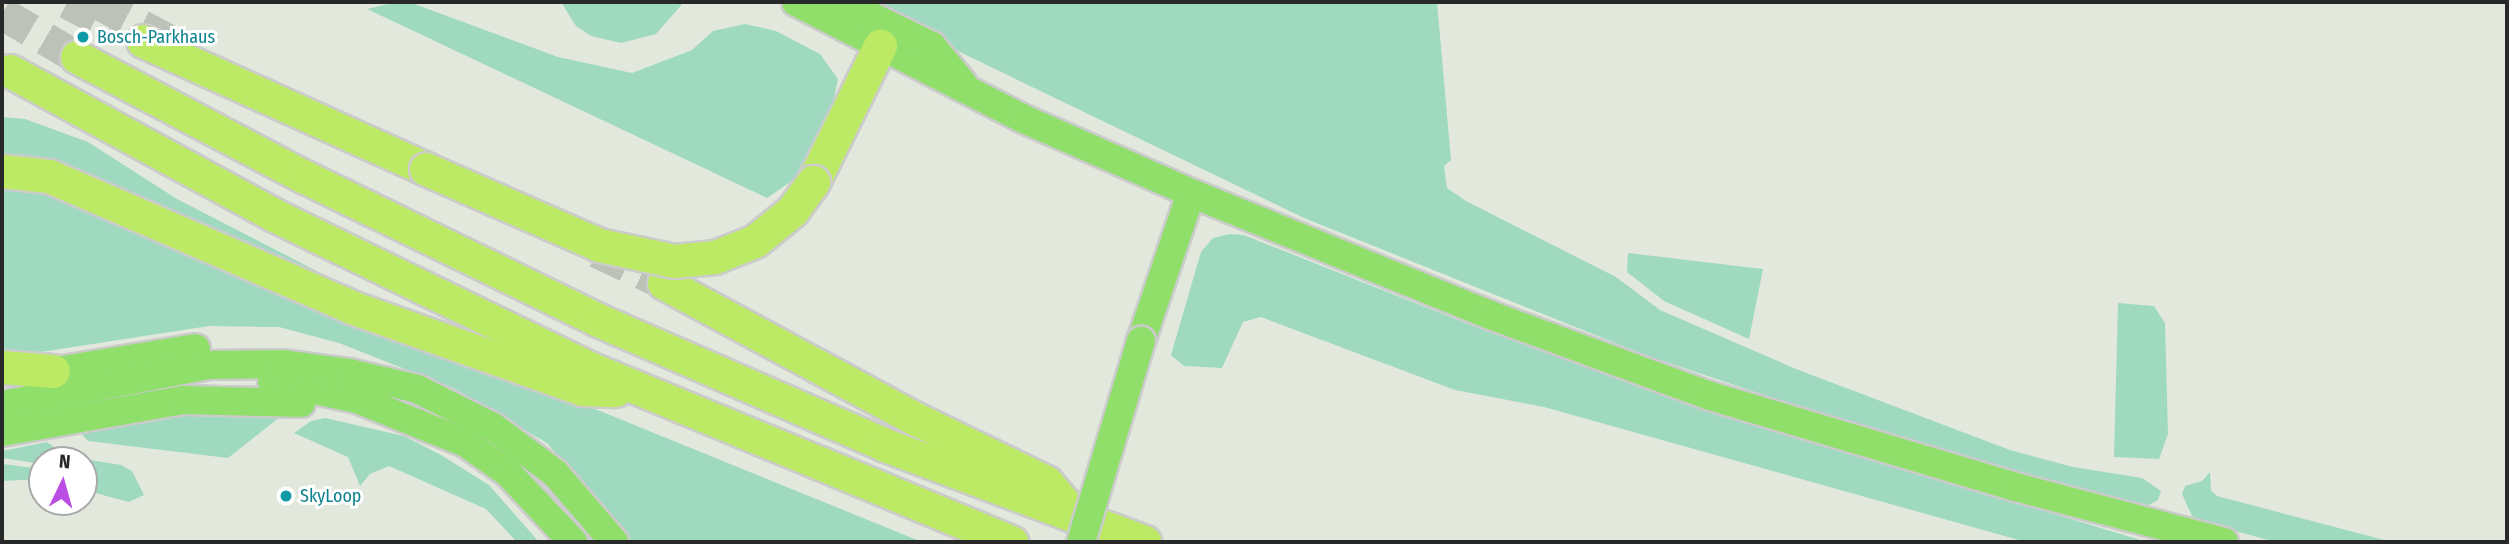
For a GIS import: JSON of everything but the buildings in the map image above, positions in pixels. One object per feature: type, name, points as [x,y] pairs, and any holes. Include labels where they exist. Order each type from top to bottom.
[{"type":"highway","points":[[142,41],[598,245],[674,261],[715,257],[755,241],[792,211],[813,182],[880,46]]},
{"type":"highway","points":[[77,57],[304,177],[598,320],[1079,530],[1144,542]]},
{"type":"highway","points":[[9,71],[274,215],[641,390],[1012,542]]},
{"type":"highway","points":[[2,171],[49,176],[307,290],[582,389],[641,390]]},
{"type":"highway","points":[[664,284],[916,419],[1046,482],[1079,530]]},
{"type":"highway","points":[[2,367],[53,371]]},
{"type":"main road","points":[[796,2],[969,91],[1191,193],[1490,316],[1707,395],[2224,542]]},
{"type":"main road","points":[[842,2],[932,46],[969,91]]},
{"type":"main road","points":[[1079,530],[1191,193]]},
{"type":"main road","points":[[2,381],[178,350],[266,344],[326,351],[391,373],[417,390],[471,415],[525,449],[562,480],[614,542]]},
{"type":"main road","points":[[2,405],[119,383],[175,369],[240,363],[350,373],[417,390]]},
{"type":"main road","points":[[119,383],[237,378],[291,383],[357,398],[424,424],[488,457],[573,542]]},
{"type":"main road","points":[[2,432],[144,405],[226,398],[317,405],[394,425],[424,424]]},
{"type":"green space","points":[[409,2],[558,57],[632,73],[692,50],[713,31],[745,24],[776,31],[820,54],[838,79],[830,117],[796,178],[767,198],[367,9]]},
{"type":"green space","points":[[561,2],[684,2],[656,34],[621,43],[591,36],[576,26]]},
{"type":"green space","points":[[856,2],[1437,2],[1451,160],[1444,166],[1447,188],[1466,201],[1616,277],[1660,310],[1796,369],[2010,450],[2073,467],[2142,478],[2161,491],[2158,500],[2141,509],[1923,448],[1645,355],[1304,218]]},
{"type":"green space","points":[[2,117],[25,119],[88,142],[177,199],[342,284],[47,159],[2,156]]},
{"type":"green space","points":[[2,185],[57,190],[922,542],[632,542],[547,443],[453,388],[339,343],[279,327],[209,326],[2,358]]},
{"type":"green space","points":[[1230,234],[1244,235],[1478,328],[1762,426],[2144,541],[2026,542],[1544,407],[1455,390],[1261,317],[1243,322],[1222,368],[1184,366],[1171,355],[1201,252],[1213,238]]},
{"type":"green space","points":[[1628,253],[1763,269],[1749,339],[1664,301],[1627,272]]},
{"type":"green space","points":[[2118,303],[2154,306],[2165,323],[2168,434],[2159,459],[2114,457]]},
{"type":"green space","points":[[280,409],[280,417],[228,458],[88,441],[75,427],[176,410]]},
{"type":"green space","points":[[325,418],[404,436],[441,455],[489,485],[539,542],[517,542],[486,509],[389,466],[370,474],[360,486],[348,457],[294,433],[311,421]]},
{"type":"green space","points":[[47,442],[52,446],[28,446],[28,462],[2,458],[2,451]]},
{"type":"green space","points":[[98,461],[121,465],[132,471],[144,495],[129,502],[98,494]]},
{"type":"green space","points":[[2,464],[28,467],[28,480],[2,481]]},
{"type":"green space","points":[[2210,472],[2211,490],[2217,496],[2392,542],[2276,542],[2194,520],[2182,494],[2185,486],[2202,481]]},
{"type":"tunnel","points":[[67,2],[112,25]]},
{"type":"tunnel","points":[[97,2],[181,47]]},
{"type":"tunnel","points":[[2,13],[77,57]]},
{"type":"tunnel","points":[[597,251],[664,283]]},
{"type":"place","name":"Bosch-Parkhaus","points":[[83,37]]},
{"type":"place","name":"SkyLoop","points":[[286,496]]}]
